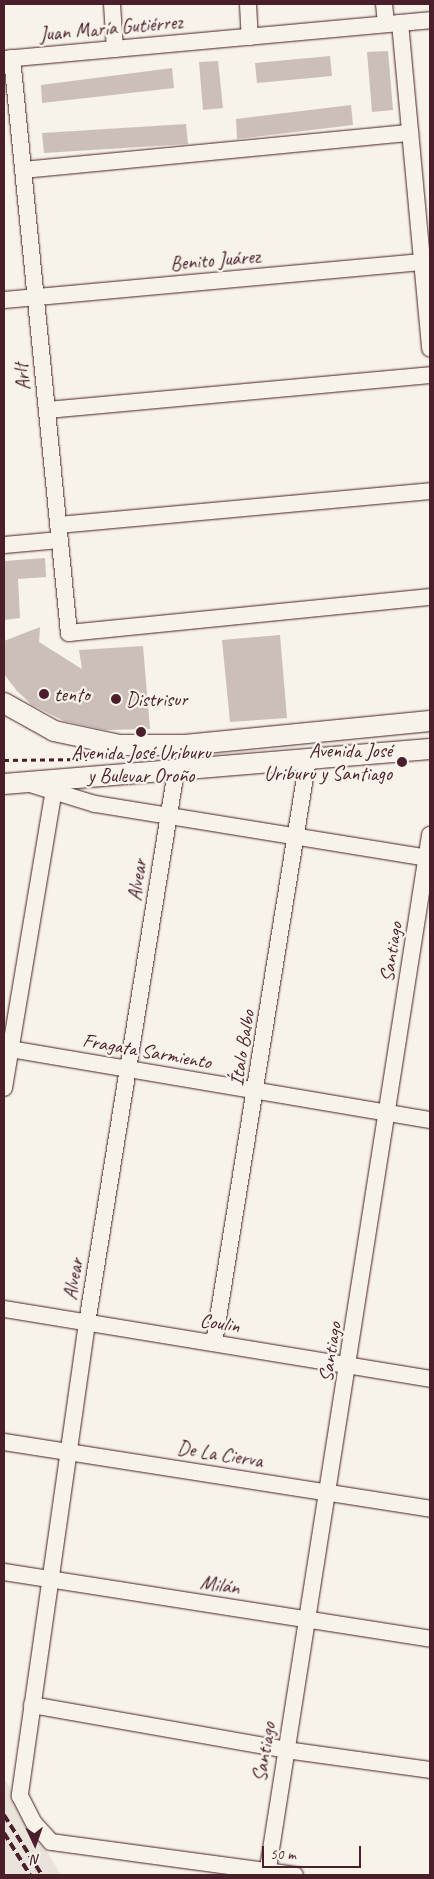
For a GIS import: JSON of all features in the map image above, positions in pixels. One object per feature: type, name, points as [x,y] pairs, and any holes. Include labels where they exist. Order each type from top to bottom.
[{"type":"main road","points":[[4,703],[54,731],[120,744],[185,745],[430,721]]},
{"type":"main road","points":[[4,784],[25,782],[54,786],[176,771],[430,749]]},
{"type":"street","points":[[112,4],[115,49]]},
{"type":"street","points":[[248,4],[250,37]]},
{"type":"street","points":[[384,4],[393,24],[410,133],[426,262],[430,349]]},
{"type":"street","name":"Juan María Gutiérrez","points":[[8,59],[430,20]]},
{"type":"street","name":"Arlt","points":[[8,59],[23,170],[69,632],[430,597]]},
{"type":"street","points":[[23,170],[410,133]]},
{"type":"street","name":"Benito Juárez","points":[[4,300],[426,262]]},
{"type":"street","points":[[47,410],[430,375]]},
{"type":"street","points":[[4,545],[59,533],[430,491]]},
{"type":"street","name":"Ítalo Balbo","points":[[214,1343],[257,1092],[298,836],[308,759]]},
{"type":"street","name":"Alvear","points":[[176,771],[130,1070],[87,1323],[20,1796],[34,1823],[51,1842],[267,1873]]},
{"type":"street","points":[[4,1088],[7,1048],[54,786],[95,804],[429,858]]},
{"type":"street","name":"Santiago","points":[[267,1873],[326,1492],[350,1366],[429,858],[430,834]]},
{"type":"street","name":"Fragata Sarmiento","points":[[7,1048],[430,1120]]},
{"type":"street","name":"Coulin","points":[[4,1309],[430,1379]]},
{"type":"street","name":"De La Cierva","points":[[4,1442],[430,1509]]},
{"type":"street","name":"Milán","points":[[4,1572],[430,1639]]},
{"type":"street","points":[[32,1705],[286,1750],[430,1770]]},
{"type":"street","points":[[267,1873],[295,1875]]},
{"type":"shaded area","points":[[4,1778],[61,1875],[4,1875]]},
{"type":"building","points":[[388,51],[393,110],[372,112],[367,52]]},
{"type":"building","points":[[330,56],[332,76],[257,83],[255,63]]},
{"type":"building","points":[[218,61],[223,108],[203,110],[199,62]]},
{"type":"building","points":[[172,68],[174,88],[42,103],[41,85]]},
{"type":"building","points":[[351,105],[353,125],[237,139],[236,119]]},
{"type":"building","points":[[186,124],[188,144],[44,153],[42,133]]},
{"type":"building","points":[[45,558],[46,577],[18,579],[20,618],[4,620],[4,561]]},
{"type":"building","points":[[40,627],[39,642],[82,669],[79,650],[143,646],[150,729],[105,730],[64,721],[32,705],[17,691],[4,674],[4,641]]},
{"type":"building","points":[[280,635],[287,718],[230,722],[222,640]]},
{"type":"railway","points":[[4,1815],[42,1875]]},
{"type":"railway","points":[[4,1833],[30,1875]]},
{"type":"place","name":"tento","points":[[44,694]]},
{"type":"place","name":"Distrisur","points":[[116,699]]},
{"type":"place","name":"Avenida José Uriburu y Bulevar Oroño","points":[[141,732]]},
{"type":"place","name":"Avenida José Uriburu y Santiago","points":[[402,762]]}]
